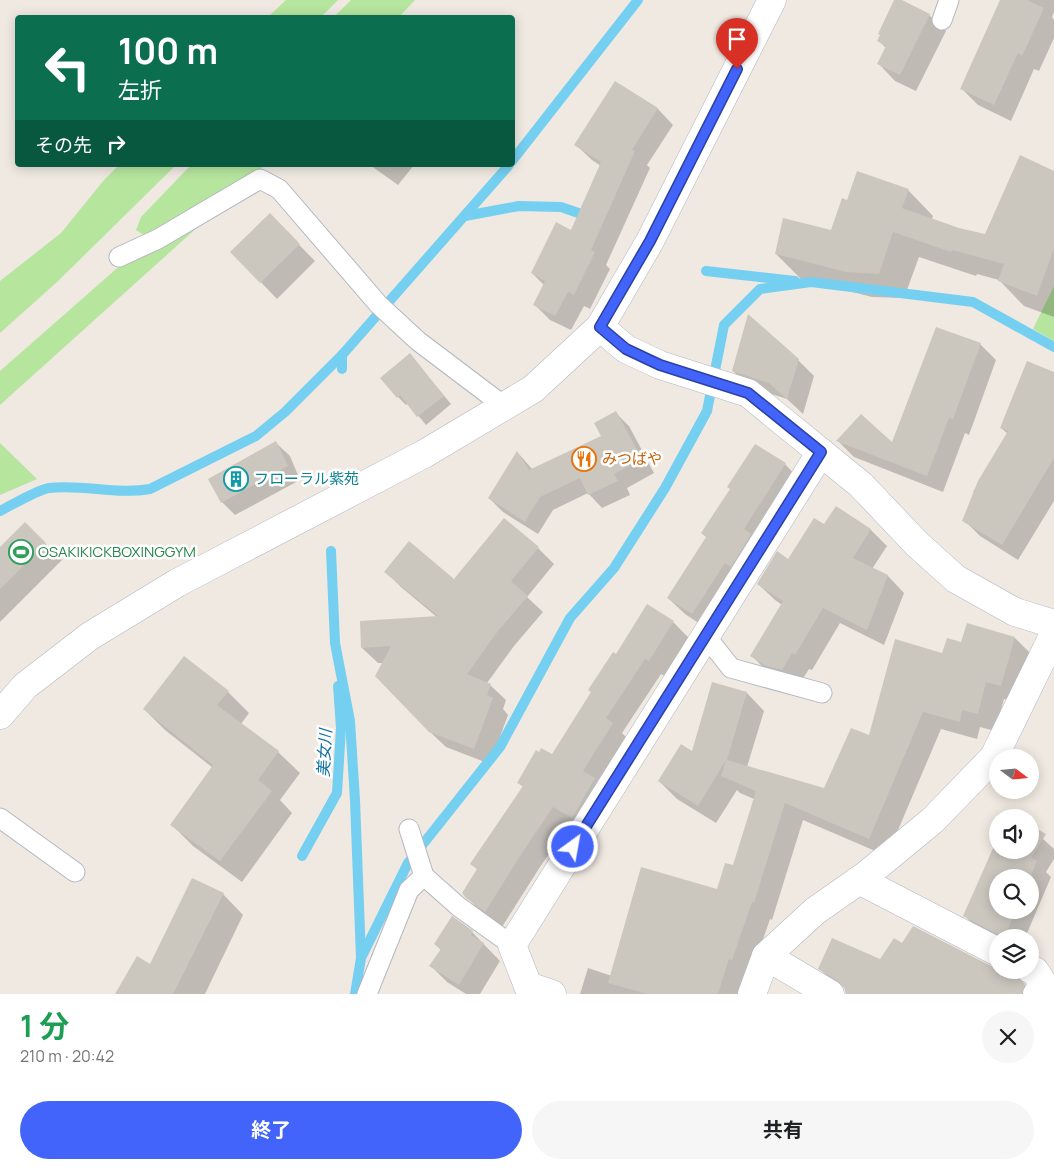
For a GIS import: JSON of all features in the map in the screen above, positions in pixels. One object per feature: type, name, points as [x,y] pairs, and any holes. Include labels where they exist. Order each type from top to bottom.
[{"type":"street","points":[[0,714],[25,686],[106,626],[178,583],[424,454],[533,389],[600,327],[650,241],[772,0]]},
{"type":"street","points":[[600,327],[626,349],[660,365],[748,393],[861,485],[917,544],[956,579],[1015,612],[1054,624]]},
{"type":"street","points":[[552,994],[528,986],[512,945],[821,452]]},
{"type":"street","points":[[752,994],[766,956],[815,911],[859,880],[933,820],[994,757],[1054,634]]},
{"type":"street","points":[[859,880],[989,947]]},
{"type":"street","points":[[766,956],[830,994]]},
{"type":"street","points":[[1038,994],[1044,985],[1039,977]]},
{"type":"lane","points":[[942,20],[948,0]]},
{"type":"lane","points":[[119,257],[158,239],[260,179],[279,189],[379,305],[418,341],[504,406]]},
{"type":"lane","points":[[705,635],[731,668],[822,693]]},
{"type":"lane","points":[[0,818],[75,872]]},
{"type":"lane","points":[[409,829],[422,869],[459,907],[512,945]]},
{"type":"lane","points":[[367,994],[409,890],[422,869]]},
{"type":"green space","points":[[286,0],[338,0],[323,15],[270,15]]},
{"type":"green space","points":[[351,0],[415,0],[401,15],[336,15]]},
{"type":"green space","points":[[117,167],[174,167],[57,282],[0,333],[0,281],[61,233],[104,180]]},
{"type":"green space","points":[[189,167],[262,167],[145,236],[136,230],[141,217]]},
{"type":"green space","points":[[200,225],[0,405],[0,371],[123,263]]},
{"type":"green space","points":[[1054,286],[1054,341],[1033,329]]},
{"type":"green space","points":[[0,443],[37,479],[0,495]]},
{"type":"building","points":[[894,0],[902,0],[930,14],[900,75],[877,64],[886,46],[877,41],[880,35],[878,34]]},
{"type":"building","points":[[1000,0],[1027,0],[1044,8],[1022,56],[1018,53],[994,105],[960,89]]},
{"type":"building","points":[[615,81],[658,108],[632,150],[635,151],[591,250],[595,252],[574,295],[568,292],[555,316],[533,305],[545,281],[531,273],[556,222],[571,230],[601,162],[574,145]]},
{"type":"building","points":[[1020,155],[1054,171],[1054,248],[1037,296],[998,281],[1004,264],[952,250],[951,252],[893,232],[879,274],[846,272],[775,254],[783,218],[831,230],[842,198],[847,200],[857,171],[909,189],[902,208],[959,228],[985,234]]},
{"type":"building","points":[[270,213],[300,244],[260,283],[230,252]]},
{"type":"building","points":[[748,314],[799,359],[787,399],[769,383],[732,371]]},
{"type":"building","points":[[936,327],[981,343],[953,419],[949,418],[927,476],[836,441],[861,414],[892,442]]},
{"type":"building","points":[[410,353],[444,396],[417,417],[400,395],[397,398],[380,378]]},
{"type":"building","points":[[1027,361],[1054,372],[1054,458],[1002,545],[962,521],[978,481],[1008,431],[1000,428]]},
{"type":"building","points":[[616,411],[642,459],[614,474],[618,481],[588,495],[580,478],[540,497],[525,522],[488,498],[517,451],[529,470],[601,436],[594,423]]},
{"type":"building","name":"フローラル紫苑","points":[[276,441],[288,466],[221,503],[208,479]]},
{"type":"building","points":[[755,444],[786,463],[744,529],[751,534],[731,567],[725,563],[692,614],[667,598],[706,537],[701,533],[730,489],[727,487]]},
{"type":"building","points":[[836,506],[871,529],[853,558],[888,575],[867,630],[823,608],[795,655],[792,653],[782,670],[766,666],[750,656],[783,601],[757,584],[777,551],[788,559],[814,518],[824,524]]},
{"type":"building","points":[[504,518],[539,547],[511,581],[528,596],[498,631],[467,674],[491,684],[487,695],[493,698],[474,749],[429,732],[375,676],[391,646],[361,648],[360,621],[438,616],[384,572],[409,541],[454,579]]},
{"type":"building","points":[[25,522],[46,543],[0,589],[0,547]]},
{"type":"building","points":[[647,604],[674,621],[649,661],[645,659],[606,718],[613,723],[583,771],[595,778],[572,818],[553,807],[485,912],[462,893],[477,869],[470,864],[523,786],[517,783],[536,750],[539,752],[541,748],[552,754],[591,692],[588,690],[613,652],[616,654]]},
{"type":"building","points":[[967,623],[1015,637],[1001,686],[986,682],[978,714],[962,710],[960,722],[923,712],[869,839],[785,803],[754,903],[752,902],[732,960],[729,959],[718,994],[647,994],[608,983],[641,867],[717,889],[725,863],[733,865],[756,791],[721,776],[726,760],[698,806],[658,781],[681,744],[692,751],[712,682],[747,692],[727,760],[824,788],[851,728],[869,735],[895,639],[942,653],[947,638],[961,642]]},
{"type":"building","points":[[184,656],[229,691],[217,705],[279,751],[258,780],[272,791],[220,861],[170,825],[213,765],[143,709]]},
{"type":"building","points":[[1039,830],[1046,834],[1039,845]]},
{"type":"building","points":[[989,857],[989,859],[1033,859],[1037,861],[1034,869],[989,869],[989,919],[1012,919],[1008,929],[989,930],[963,916]]},
{"type":"building","points":[[192,878],[224,893],[173,994],[115,994],[137,956],[150,964]]},
{"type":"building","points":[[452,916],[473,931],[471,935],[484,943],[459,985],[429,966],[441,949],[434,944]]},
{"type":"building","points":[[913,926],[989,965],[989,979],[1020,979],[1025,984],[1022,994],[846,994],[844,987],[838,981],[818,969],[832,938],[880,959],[894,938],[902,943]]},
{"type":"waterway","points":[[515,157],[638,0]]},
{"type":"waterway","points":[[342,369],[342,355],[507,167]]},
{"type":"waterway","points":[[465,216],[519,206],[561,207],[590,217]]},
{"type":"waterway","points":[[706,271],[795,281]]},
{"type":"waterway","points":[[361,958],[408,863],[500,747],[570,618],[614,568],[665,488],[707,411],[724,325],[760,289],[811,282],[973,302],[1054,347]]},
{"type":"waterway","points":[[0,511],[49,488],[74,487],[125,491],[150,489],[256,436],[285,412],[342,355]]},
{"type":"waterway","points":[[331,551],[335,643],[350,721],[355,800],[361,958],[355,994]]},
{"type":"waterway","name":"美女川","points":[[302,856],[337,793],[341,728],[338,686]]},
{"type":"place","name":"みつばや","points":[[584,459]]},
{"type":"place","name":"フローラル紫苑","points":[[236,479]]},
{"type":"place","name":"OSAKIKICKBOXINGGYM","points":[[21,552]]},
{"type":"route","points":[[573,847],[821,452],[748,393],[660,365],[626,349],[600,327],[650,241],[737,69]]}]
